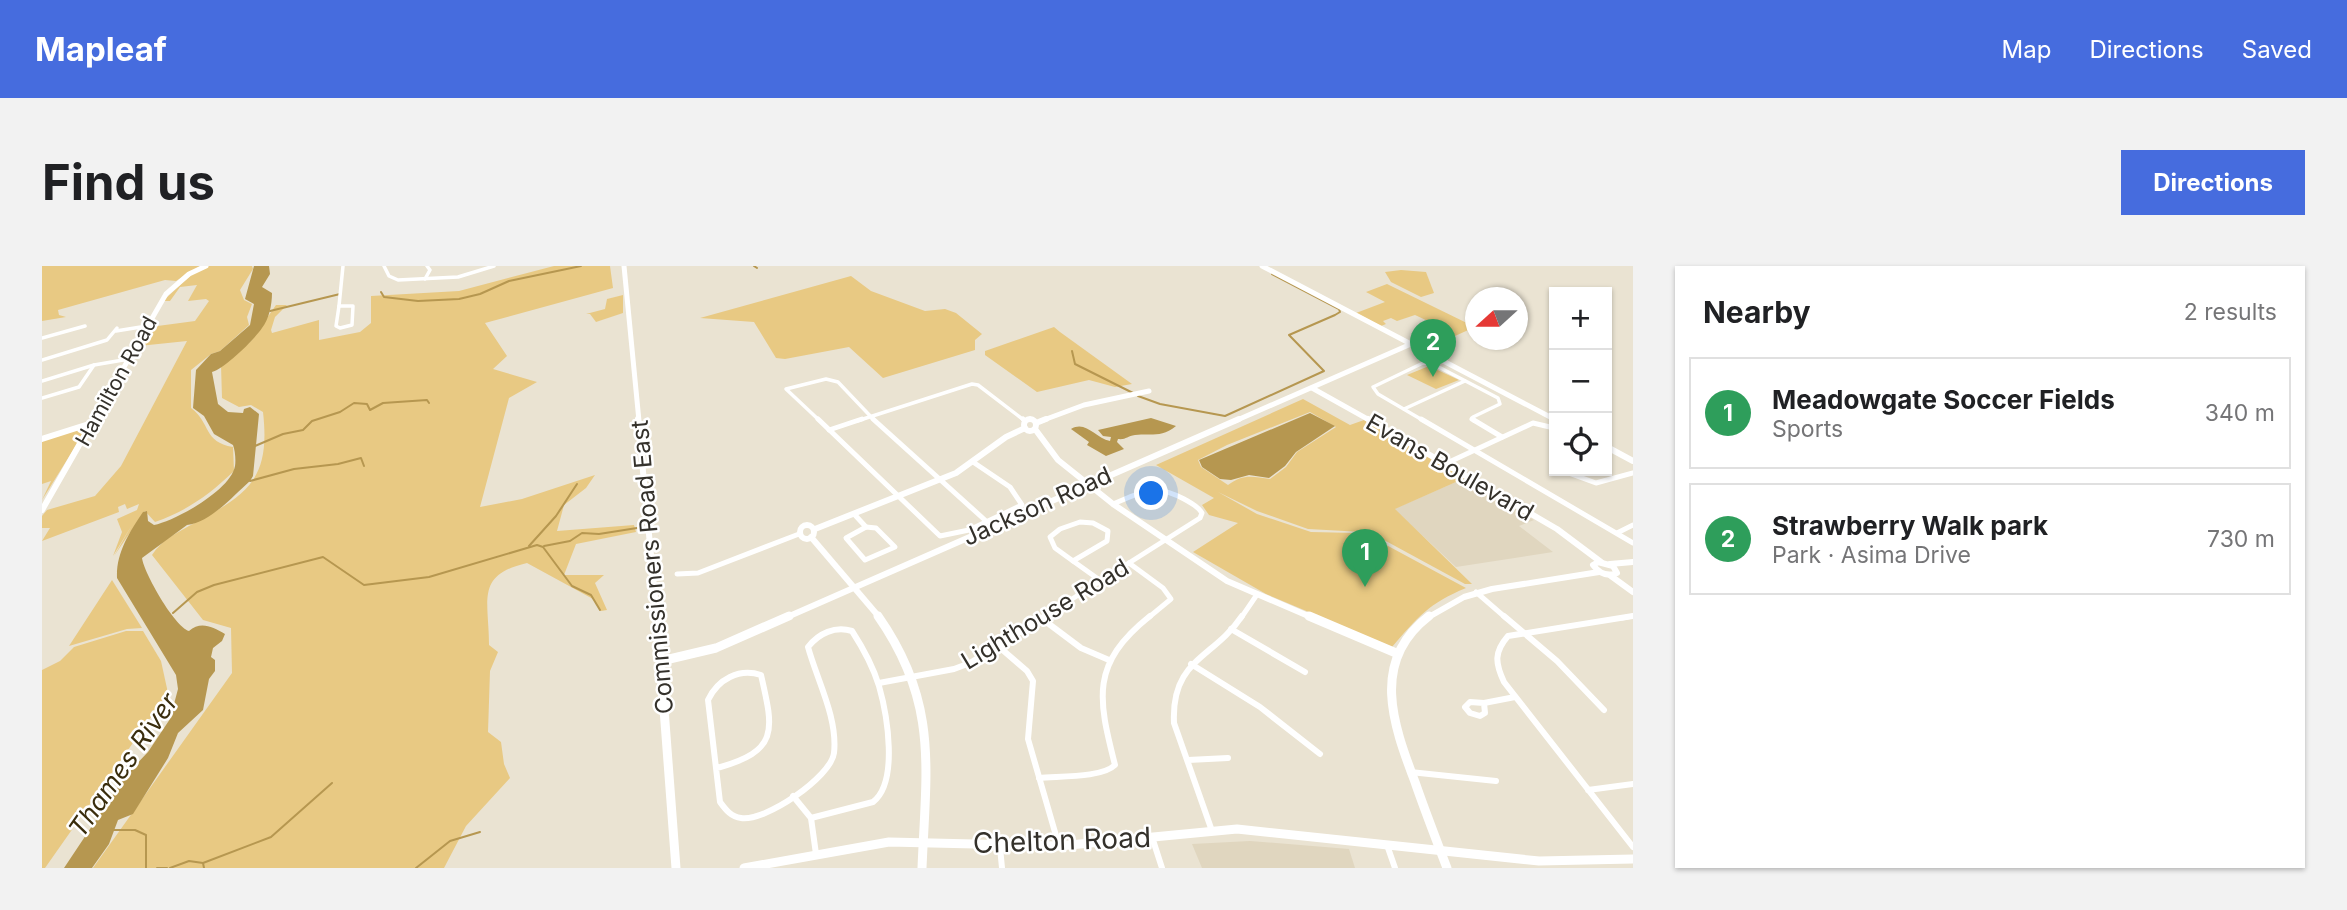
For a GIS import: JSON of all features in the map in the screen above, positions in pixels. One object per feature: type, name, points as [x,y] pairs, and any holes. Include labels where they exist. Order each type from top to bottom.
[{"type":"main road","name":"Hamilton Road","points":[[42,510],[147,326],[174,285],[205,266]]},
{"type":"main road","name":"Commissioners Road East","points":[[624,266],[661,662],[676,868]]},
{"type":"main road","points":[[1262,266],[1549,416]]},
{"type":"main road","name":"Jackson Road","points":[[661,662],[716,648],[1411,344]]},
{"type":"main road","name":"Evans Boulevard","points":[[1312,388],[1447,463],[1557,529],[1585,551],[1598,567],[1616,571]]},
{"type":"main road","points":[[922,868],[927,751],[922,709],[914,676],[892,633],[855,586],[813,533],[802,527],[799,530],[799,534],[813,533],[940,479],[973,462],[1025,424],[1036,426],[1084,405],[1149,391]]},
{"type":"main road","points":[[42,439],[92,423]]},
{"type":"main road","points":[[1036,426],[1058,460],[1113,504],[1227,581],[1256,596],[1396,653]]},
{"type":"main road","points":[[1612,450],[1633,461]]},
{"type":"main road","points":[[1447,868],[1401,751],[1391,710],[1392,672],[1396,653],[1413,630],[1446,603],[1500,585],[1598,567],[1616,571],[1633,562]]},
{"type":"main road","points":[[1616,571],[1622,583],[1633,592]]},
{"type":"main road","name":"Chelton Road","points":[[744,868],[889,842],[1000,847],[1059,846],[1212,831],[1277,832],[1539,861],[1633,859]]},
{"type":"street","points":[[338,306],[354,306],[352,325],[337,328],[338,306],[346,277],[343,266]]},
{"type":"street","points":[[384,266],[393,279],[458,276],[494,266]]},
{"type":"street","points":[[425,279],[430,271],[427,266]]},
{"type":"street","points":[[471,266],[476,272]]},
{"type":"street","points":[[42,330],[44,338],[85,326]]},
{"type":"street","points":[[42,360],[99,343],[110,338],[116,329],[147,326]]},
{"type":"street","points":[[42,381],[94,365],[129,359]]},
{"type":"street","points":[[1502,437],[1472,420],[1473,417],[1500,404],[1498,398],[1433,364],[1423,363],[1373,387],[1374,391],[1633,543]]},
{"type":"street","points":[[42,398],[79,387],[94,365]]},
{"type":"street","points":[[973,462],[986,468],[1023,501],[1019,506],[986,521],[951,536],[940,536],[786,389],[831,379],[838,382],[869,416],[986,521]]},
{"type":"street","points":[[1404,409],[1465,381]]},
{"type":"street","points":[[829,430],[972,384],[978,385],[1025,424]]},
{"type":"street","points":[[1447,463],[1533,423],[1549,427]]},
{"type":"street","points":[[1572,476],[1587,484],[1596,485],[1633,472]]},
{"type":"street","points":[[1113,504],[1150,487],[1162,487],[1199,508],[1202,513],[1200,518],[1164,540]]},
{"type":"street","points":[[854,514],[866,527],[876,528],[895,547],[865,560],[846,538],[866,527]]},
{"type":"street","points":[[1073,561],[1107,541],[1108,531],[1093,522],[1082,520],[1052,533],[1050,537],[1055,548],[1073,561],[1101,581]]},
{"type":"street","points":[[1617,533],[1633,525]]},
{"type":"street","points":[[677,574],[698,573],[799,534]]},
{"type":"street","name":"Lighthouse Road","points":[[879,683],[954,669],[998,646],[1164,540]]},
{"type":"street","points":[[1039,778],[1099,773],[1109,771],[1115,765],[1102,715],[1101,695],[1109,660],[1130,631],[1171,599],[1163,588],[1129,563]]},
{"type":"street","points":[[1476,592],[1557,661],[1604,710]]},
{"type":"street","points":[[1212,831],[1174,723],[1173,704],[1182,674],[1231,629],[1256,596]]},
{"type":"street","points":[[1633,616],[1508,636],[1499,646],[1496,657],[1504,682],[1633,847]]},
{"type":"street","points":[[1041,618],[1081,648],[1109,660]]},
{"type":"street","points":[[717,768],[753,756],[765,745],[771,729],[761,675],[745,671],[719,682],[711,689],[708,701],[720,802],[724,808],[736,817],[760,817],[824,773],[834,757],[834,741],[820,680],[808,647],[810,643],[839,629],[852,631],[879,683],[887,721],[887,779],[881,796],[873,802],[811,818]]},
{"type":"street","points":[[1231,629],[1305,672]]},
{"type":"street","points":[[998,646],[1027,671],[1033,681],[1028,739],[1059,846]]},
{"type":"street","points":[[1191,664],[1259,707],[1320,754]]},
{"type":"street","points":[[1484,703],[1515,697]]},
{"type":"street","points":[[1188,760],[1228,758]]},
{"type":"street","points":[[1410,772],[1496,780]]},
{"type":"street","points":[[1588,790],[1633,784]]},
{"type":"street","points":[[793,796],[811,818],[816,854]]},
{"type":"street","points":[[1152,837],[1162,868]]},
{"type":"street","points":[[1387,844],[1395,868]]},
{"type":"street","points":[[1000,847],[1002,868]]},
{"type":"shaded area","points":[[42,266],[200,266],[176,281],[165,280],[58,310],[59,315],[66,317],[42,321]]},
{"type":"shaded area","points":[[208,266],[252,266],[253,269],[240,290],[244,300],[252,304],[247,317],[249,325],[220,351],[211,354],[191,370],[191,408],[217,441],[233,447],[234,471],[198,501],[167,518],[155,522],[145,511],[114,556],[132,525],[113,556],[122,532],[117,519],[137,510],[139,504],[127,509],[125,504],[118,507],[119,512],[42,541],[50,528],[42,528],[42,516],[47,510],[95,496],[121,466],[187,341],[139,346],[150,327],[195,321],[209,301],[188,301],[197,285],[180,287],[170,301],[163,301],[191,275]]},
{"type":"shaded area","points":[[254,266],[269,266],[270,274],[262,287],[272,293],[268,316],[262,328],[246,346],[212,372],[218,404],[228,412],[243,413],[244,409],[250,407],[259,414],[253,476],[213,514],[187,525],[142,558],[161,598],[183,627],[189,631],[197,626],[206,626],[225,634],[222,641],[213,648],[211,657],[215,660],[215,671],[209,679],[203,710],[178,733],[168,758],[133,814],[118,820],[109,844],[92,868],[64,868],[126,775],[148,752],[170,719],[178,689],[176,675],[117,578],[117,569],[128,536],[143,512],[147,511],[148,521],[154,525],[175,517],[213,494],[231,475],[235,466],[233,445],[214,434],[204,416],[193,408],[196,370],[211,354],[220,351],[250,325],[254,304],[245,299]]},
{"type":"shaded area","points":[[554,266],[610,266],[613,288],[485,323],[507,356],[493,369],[537,382],[509,398],[480,507],[522,499],[595,475],[586,488],[564,505],[557,531],[634,525],[636,532],[576,544],[564,575],[604,575],[595,583],[607,610],[601,611],[593,599],[527,563],[510,568],[492,582],[487,602],[489,645],[498,652],[490,671],[488,732],[501,742],[504,764],[510,778],[466,826],[444,868],[93,868],[232,673],[231,628],[203,620],[152,555],[168,538],[240,495],[258,471],[263,455],[263,412],[251,405],[239,407],[222,398],[221,365],[251,341],[276,305],[287,305],[275,317],[272,333],[319,320],[319,340],[360,332],[371,323],[371,296],[459,291]]},
{"type":"shaded area","points":[[1385,272],[1426,272],[1434,293],[1421,297],[1391,282]]},
{"type":"shaded area","points":[[851,276],[871,291],[925,311],[945,309],[956,313],[982,334],[975,340],[975,350],[883,378],[849,347],[785,359],[776,358],[754,322],[700,318]]},
{"type":"shaded area","points":[[1387,284],[1465,322],[1465,331],[1426,349],[1411,341],[1436,330],[1427,325],[1430,322],[1415,315],[1397,321],[1391,318],[1383,321],[1386,324],[1381,326],[1356,313],[1385,302],[1366,292]]},
{"type":"shaded area","points":[[623,295],[623,313],[596,322],[590,314],[586,314],[605,309],[607,299]]},
{"type":"shaded area","points":[[1054,327],[1132,384],[1115,387],[1089,380],[1037,392],[985,355],[985,351]]},
{"type":"shaded area","points":[[1429,366],[1459,380],[1436,389],[1407,375]]},
{"type":"shaded area","points":[[1303,399],[1350,425],[1364,420],[1465,478],[1395,509],[1472,584],[1465,584],[1384,540],[1363,532],[1308,529],[1257,511],[1218,492],[1257,514],[1311,532],[1355,533],[1377,540],[1466,588],[1442,599],[1424,612],[1392,647],[1266,594],[1193,552],[1238,523],[1209,515],[1202,505],[1214,498],[1156,465]],"holes":[[[1310,412],[1336,427],[1297,452],[1286,467],[1270,479],[1247,477],[1228,485],[1201,467],[1198,460],[1227,445]]]},
{"type":"shaded area","points":[[1310,413],[1335,426],[1296,452],[1285,466],[1269,478],[1249,475],[1231,480],[1220,479],[1202,467],[1199,460]]},
{"type":"shaded area","points":[[1151,418],[1176,426],[1161,434],[1118,439],[1117,442],[1124,449],[1106,456],[1087,445],[1089,442],[1071,429],[1086,428],[1110,441],[1111,437],[1103,436],[1098,430]]},
{"type":"shaded area","points":[[79,428],[85,431],[42,500],[51,481],[42,484],[42,440]]},
{"type":"shaded area","points":[[1465,478],[1534,520],[1519,526],[1553,552],[1456,567],[1394,509]]},
{"type":"shaded area","points":[[112,580],[142,628],[127,629],[69,646]]},
{"type":"shaded area","points":[[126,631],[143,631],[161,661],[168,693],[45,868],[42,868],[42,670],[60,661],[74,647]]},
{"type":"shaded area","points":[[1250,841],[1349,849],[1355,868],[1202,868],[1192,844]]},
{"type":"waterway","points":[[381,292],[384,297],[418,301],[459,299],[480,294],[509,281],[581,266]]},
{"type":"waterway","points":[[1138,396],[1160,404],[1225,416],[1324,371],[1289,335],[1335,315],[1340,312],[1339,309],[1272,274]]},
{"type":"waterway","points":[[270,311],[340,294]]},
{"type":"waterway","points":[[1072,351],[1075,364],[1133,393]]},
{"type":"waterway","points":[[255,446],[283,434],[303,430],[312,421],[340,412],[354,403],[367,404],[370,410],[383,403],[427,400],[429,403]]},
{"type":"waterway","points":[[250,481],[294,469],[338,464],[361,458],[364,466]]},
{"type":"waterway","points":[[529,546],[556,516],[577,484]]},
{"type":"waterway","points":[[544,546],[570,541],[582,533],[599,534],[637,528]]},
{"type":"waterway","points":[[173,613],[197,592],[214,585],[323,557],[364,585],[429,577],[537,545],[543,547],[572,586],[591,595],[600,610]]},
{"type":"waterway","points":[[203,863],[271,837],[332,783]]},
{"type":"waterway","points":[[113,830],[135,830],[146,835],[146,868]]},
{"type":"waterway","points":[[416,868],[450,841],[480,832]]},
{"type":"waterway","points":[[170,868],[189,861],[203,863]]},
{"type":"waterway","points":[[203,863],[204,868]]},
{"type":"waterway","points":[[157,868],[167,868]]},
{"type":"place","name":"Strawberry Walk park","points":[[1433,377]]},
{"type":"place","name":"Meadowgate Soccer Fields","points":[[1365,587]]},
{"type":"water label","name":"Thames River","points":[[123,765]]}]
